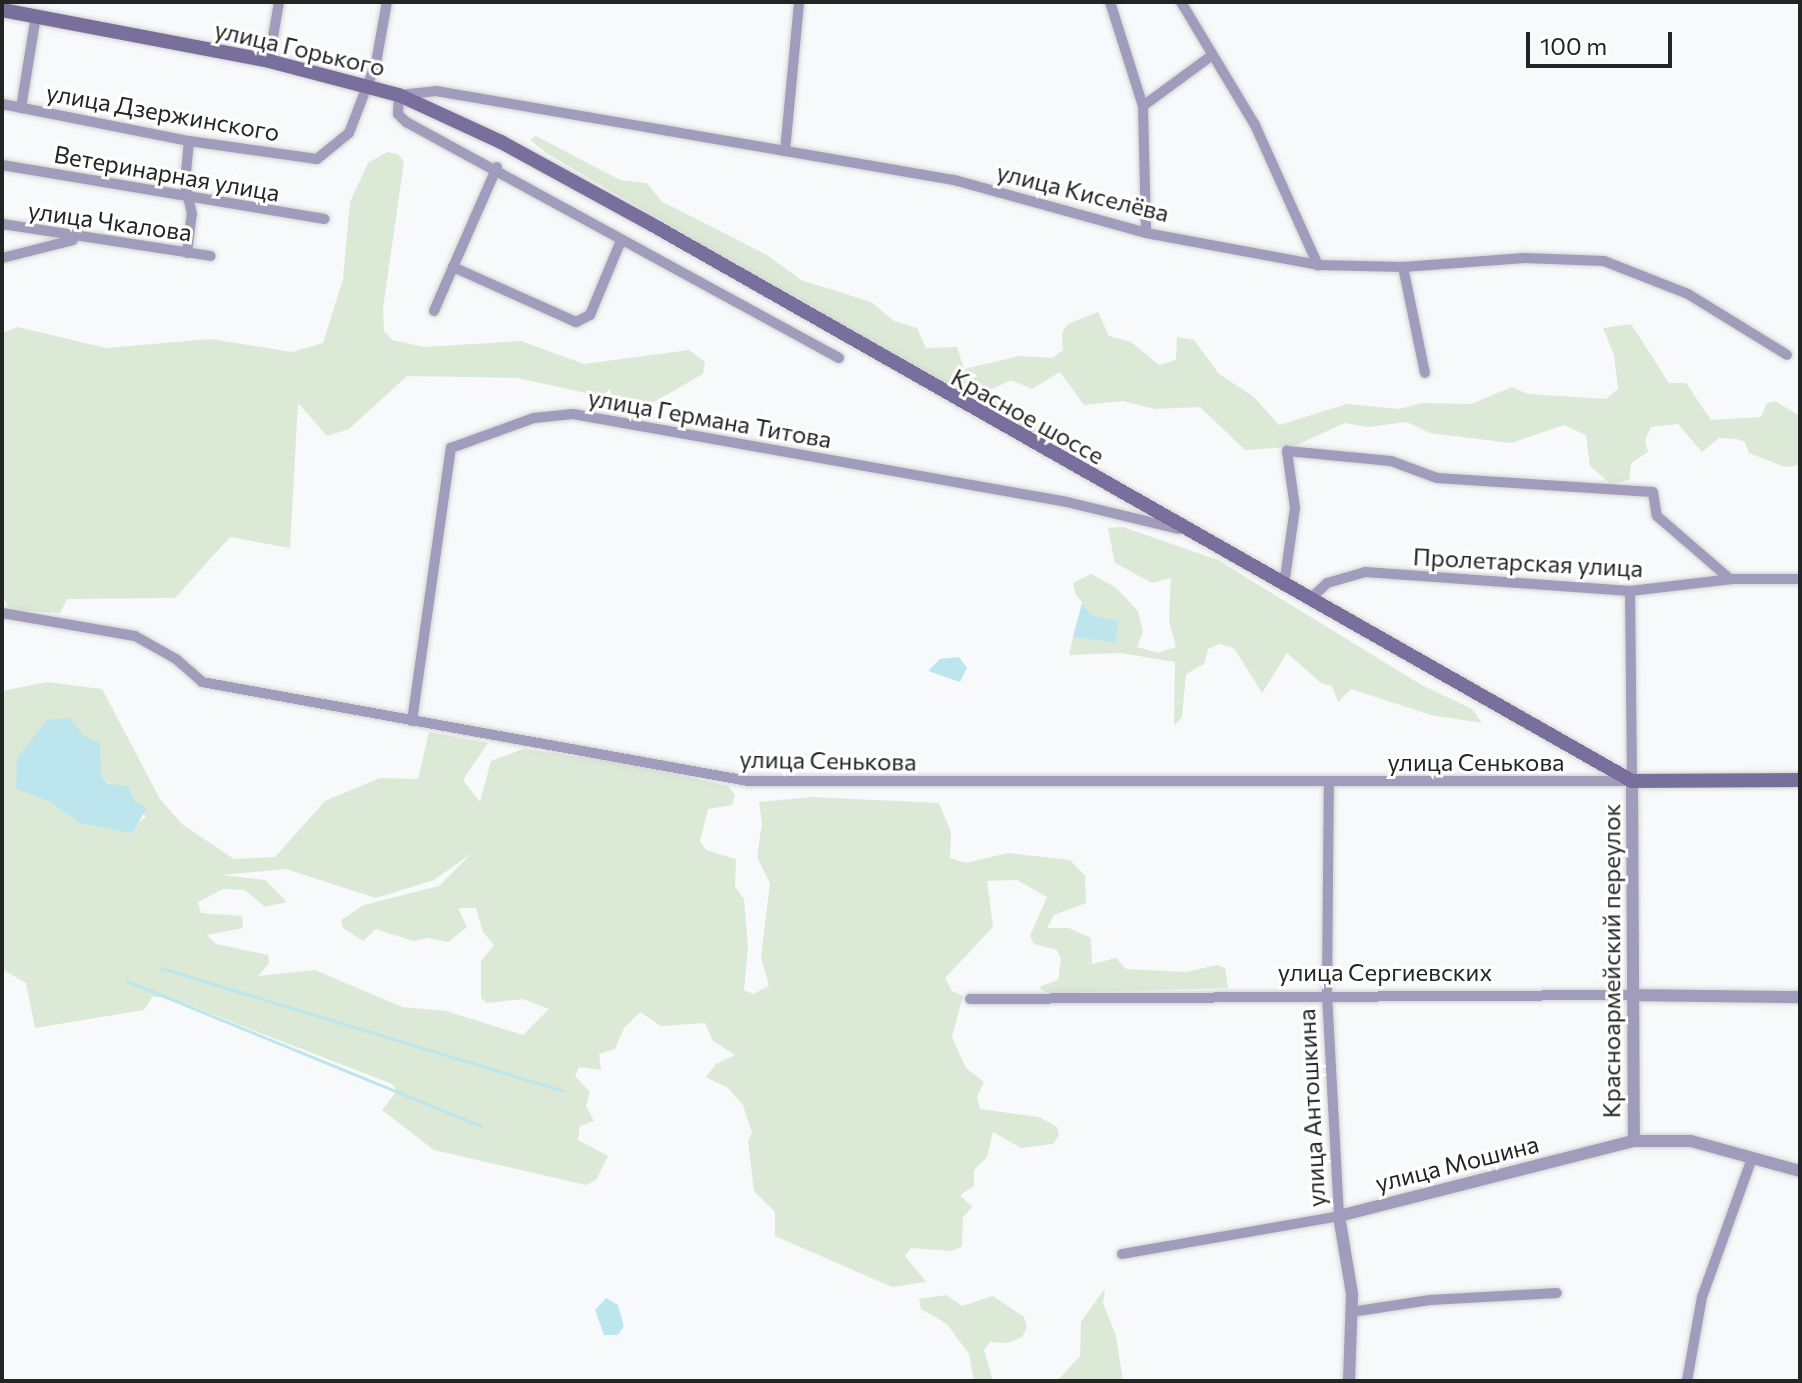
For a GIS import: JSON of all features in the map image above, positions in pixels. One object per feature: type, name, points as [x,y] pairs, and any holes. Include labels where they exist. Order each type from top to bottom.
[{"type":"main road","name":"улица Горького","points":[[2,10],[22,8],[36,15],[269,61],[399,95]]},
{"type":"main road","name":"Красное шоссе","points":[[399,95],[501,142],[651,224],[1632,781]]},
{"type":"main road","points":[[1632,781],[1800,780]]},
{"type":"street","points":[[269,61],[279,2]]},
{"type":"street","points":[[368,86],[387,2]]},
{"type":"street","points":[[785,151],[799,2]]},
{"type":"street","points":[[1110,2],[1143,106],[1146,233]]},
{"type":"street","points":[[1181,2],[1255,125],[1318,265]]},
{"type":"street","points":[[21,108],[36,15]]},
{"type":"street","points":[[1143,106],[1211,56]]},
{"type":"street","name":"улица Дзержинского","points":[[2,104],[189,141],[317,159],[349,133],[368,86]]},
{"type":"street","name":"улица Киселёва","points":[[399,95],[436,91],[954,180],[1146,233],[1318,265],[1403,267],[1525,258],[1604,261],[1688,294],[1787,355]]},
{"type":"street","points":[[399,95],[398,114],[406,122],[497,167],[620,243],[839,358]]},
{"type":"street","points":[[187,253],[192,214],[188,194],[189,141]]},
{"type":"street","name":"Ветеринарная улица","points":[[2,165],[325,219]]},
{"type":"street","points":[[434,311],[497,167]]},
{"type":"street","name":"улица Чкалова","points":[[2,224],[211,256]]},
{"type":"street","points":[[2,258],[40,252],[78,238]]},
{"type":"street","points":[[453,267],[576,322],[590,315],[620,243]]},
{"type":"street","points":[[1403,267],[1425,373]]},
{"type":"street","name":"улица Германа Титова","points":[[412,721],[451,448],[534,418],[573,414],[1067,502],[1189,531]]},
{"type":"street","points":[[1284,585],[1295,508],[1287,451],[1391,461],[1437,478],[1653,492],[1657,516],[1730,579]]},
{"type":"street","name":"Пролетарская улица","points":[[1310,599],[1327,583],[1365,572],[1630,591],[1730,579],[1800,579]]},
{"type":"street","points":[[1630,591],[1632,781]]},
{"type":"street","name":"улица Сенькова","points":[[2,613],[135,636],[176,659],[202,682],[748,781],[1632,781]]},
{"type":"street","points":[[1583,782],[1593,759]]},
{"type":"street","name":"Красноармейский переулок","points":[[1632,781],[1634,1141]]},
{"type":"street","name":"улица Антошкина","points":[[1329,783],[1327,993],[1339,1216],[1351,1312],[1349,1381]]},
{"type":"street","name":"улица Сергиевских","points":[[970,999],[1327,993],[1800,997]]},
{"type":"street","name":"улица Мошина","points":[[1122,1254],[1339,1216],[1634,1141],[1691,1141],[1800,1171]]},
{"type":"street","points":[[1687,1381],[1702,1297],[1752,1158]]},
{"type":"street","points":[[1351,1312],[1430,1300],[1557,1293]]},
{"type":"green space","points":[[536,136],[620,180],[647,183],[661,201],[767,255],[801,280],[871,302],[894,321],[917,328],[926,348],[957,347],[964,369],[1019,356],[1053,358],[1063,350],[1062,333],[1068,324],[1098,312],[1109,336],[1131,342],[1159,365],[1176,360],[1177,337],[1194,340],[1219,374],[1254,397],[1279,425],[1347,404],[1399,409],[1422,403],[1471,404],[1512,387],[1528,394],[1606,399],[1618,389],[1614,355],[1603,328],[1631,324],[1669,383],[1686,383],[1711,420],[1761,417],[1767,403],[1775,401],[1800,416],[1800,465],[1785,467],[1749,453],[1745,442],[1737,439],[1719,438],[1702,452],[1678,424],[1651,427],[1645,440],[1648,452],[1631,463],[1629,480],[1611,484],[1590,466],[1586,435],[1564,425],[1511,443],[1430,433],[1407,422],[1368,427],[1345,423],[1292,447],[1245,450],[1200,407],[1155,409],[1123,401],[1084,405],[1060,372],[1032,389],[1011,380],[990,390],[1011,410],[1045,429],[1048,439],[1004,421],[548,154],[530,140]]},
{"type":"green space","points":[[387,152],[398,154],[404,162],[383,308],[384,331],[392,340],[424,347],[521,341],[584,364],[689,350],[705,362],[703,374],[654,402],[618,400],[517,378],[407,376],[349,429],[327,436],[298,403],[290,548],[230,537],[175,598],[67,599],[60,613],[10,610],[2,595],[2,333],[18,327],[106,348],[211,339],[292,352],[323,343],[343,279],[350,202],[368,163]]},
{"type":"green space","points":[[1123,527],[1218,560],[1420,684],[1472,709],[1482,723],[1431,715],[1351,689],[1338,702],[1332,686],[1321,683],[1287,653],[1262,693],[1234,648],[1219,644],[1208,649],[1204,664],[1186,674],[1182,717],[1174,726],[1175,662],[1121,653],[1069,655],[1073,637],[1114,643],[1119,621],[1092,615],[1076,595],[1073,583],[1091,574],[1115,587],[1138,611],[1143,632],[1137,647],[1158,653],[1176,647],[1169,620],[1171,578],[1152,583],[1115,563],[1108,528]]},
{"type":"green space","points":[[47,682],[102,689],[160,799],[183,825],[234,859],[275,857],[325,801],[380,778],[418,779],[429,732],[488,743],[463,780],[480,802],[491,761],[523,749],[624,763],[728,786],[735,795],[732,805],[708,809],[700,841],[706,850],[736,859],[735,887],[744,899],[748,946],[744,990],[753,994],[769,986],[761,957],[770,883],[757,857],[762,823],[759,802],[812,797],[939,803],[951,832],[950,858],[966,863],[1008,853],[1070,860],[1085,876],[1086,903],[1054,915],[1047,928],[1069,928],[1091,938],[1092,964],[1116,958],[1126,969],[1186,972],[1217,965],[1225,968],[1228,988],[1046,993],[1039,987],[1058,980],[1061,960],[1057,950],[1034,944],[1030,936],[1047,897],[1017,880],[987,881],[993,927],[945,978],[952,991],[963,996],[952,1037],[966,1068],[984,1082],[977,1097],[980,1109],[1039,1117],[1057,1127],[1059,1135],[1053,1144],[1021,1148],[993,1132],[987,1157],[974,1170],[974,1186],[960,1195],[972,1207],[963,1217],[962,1246],[952,1251],[911,1248],[905,1256],[926,1282],[892,1287],[775,1236],[775,1212],[754,1191],[748,1141],[752,1133],[743,1105],[728,1088],[706,1077],[716,1064],[735,1055],[713,1041],[705,1023],[661,1026],[640,1012],[624,1028],[615,1049],[599,1054],[601,1070],[579,1067],[575,1076],[590,1092],[586,1106],[594,1121],[580,1126],[578,1140],[608,1156],[596,1180],[586,1185],[434,1150],[382,1110],[397,1091],[392,1084],[168,997],[152,997],[144,1010],[35,1028],[26,983],[2,969],[2,691]],"holes":[[[100,743],[102,778],[134,801],[146,817],[133,826],[80,823],[49,801]],[[471,854],[439,886],[364,905],[341,920],[343,928],[363,941],[376,929],[413,941],[428,938],[448,942],[467,927],[458,908],[476,908],[483,932],[494,945],[481,961],[481,998],[487,1003],[523,999],[549,1009],[523,1035],[446,1011],[402,1007],[315,970],[258,976],[269,963],[268,955],[216,944],[207,935],[243,928],[242,916],[201,913],[198,902],[223,889],[245,890],[265,907],[287,902],[265,880],[222,875],[286,869],[376,898],[434,880]]]},
{"type":"green space","points":[[1105,1288],[1103,1303],[1116,1336],[1123,1381],[1057,1381],[1080,1356],[1081,1322]]},
{"type":"green space","points":[[946,1295],[962,1306],[993,1296],[1024,1317],[1027,1327],[1022,1337],[1008,1343],[990,1342],[984,1350],[993,1381],[974,1381],[969,1354],[947,1324],[921,1309],[919,1299]]},
{"type":"water","points":[[1082,603],[1092,615],[1119,621],[1115,643],[1073,637]]},
{"type":"water","points":[[959,657],[967,668],[960,682],[928,671],[940,659]]},
{"type":"water","points":[[70,718],[84,736],[100,743],[102,778],[109,784],[128,786],[134,801],[147,808],[132,833],[80,823],[49,801],[16,789],[17,758],[47,720]]},
{"type":"water","points":[[606,1298],[618,1305],[624,1326],[618,1335],[604,1335],[595,1310]]},
{"type":"waterway","points":[[161,968],[563,1091]]},
{"type":"waterway","points":[[127,981],[480,1126]]}]
